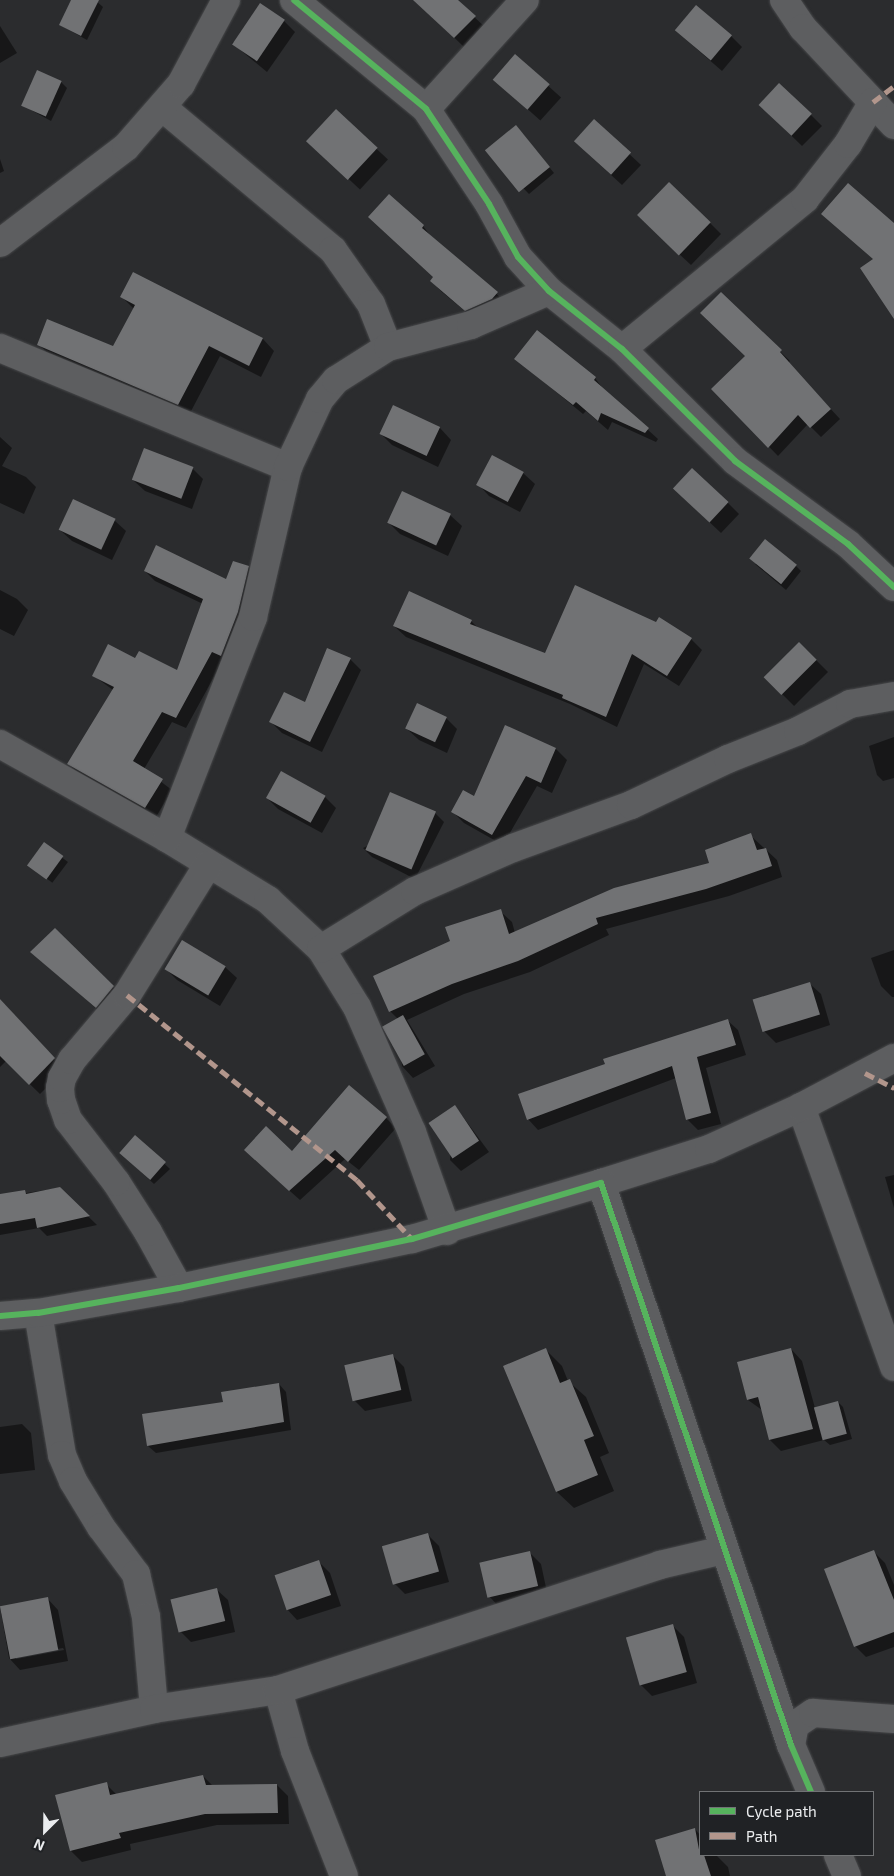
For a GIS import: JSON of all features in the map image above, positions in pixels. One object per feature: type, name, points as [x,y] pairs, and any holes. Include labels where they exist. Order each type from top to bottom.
[{"type":"street","points":[[0,243],[126,147],[181,84],[226,0]]},
{"type":"street","points":[[294,0],[426,109],[488,204],[518,257],[549,291],[622,349],[735,461],[848,544],[894,587]]},
{"type":"street","points":[[426,109],[525,0]]},
{"type":"street","points":[[784,0],[803,28],[894,125]]},
{"type":"street","points":[[622,349],[805,199],[848,144],[872,102]]},
{"type":"street","points":[[162,107],[333,250],[371,304],[388,347]]},
{"type":"street","points":[[167,838],[253,617],[288,467],[320,399],[336,380],[388,347],[471,325],[549,291]]},
{"type":"street","points":[[0,348],[288,467]]},
{"type":"street","points":[[321,949],[415,891],[513,848],[631,806],[728,759],[798,731],[850,704],[894,696]]},
{"type":"street","points":[[0,744],[167,838],[208,865],[268,900],[321,949],[361,1016],[412,1132],[448,1231]]},
{"type":"street","points":[[179,1288],[126,1199],[68,1120],[60,1100],[60,1088],[62,1078],[72,1060],[127,995],[208,865]]},
{"type":"street","points":[[0,1316],[38,1313],[179,1288],[448,1231],[708,1149],[802,1108],[894,1058]]},
{"type":"street","points":[[802,1108],[894,1367]]},
{"type":"street","points":[[601,1182],[791,1746],[811,1791]]},
{"type":"street","points":[[38,1313],[62,1455],[73,1481],[101,1527],[136,1574],[146,1617],[154,1709]]},
{"type":"street","points":[[0,1743],[154,1709],[278,1690],[651,1568],[724,1550]]},
{"type":"street","points":[[278,1690],[295,1752],[344,1876]]},
{"type":"street","points":[[791,1746],[795,1725],[813,1713],[894,1719]]},
{"type":"street","points":[[838,1856],[847,1876]]},
{"type":"building","points":[[71,0],[99,0],[81,36],[59,25]]},
{"type":"building","points":[[413,0],[458,0],[476,16],[454,38]]},
{"type":"building","points":[[260,3],[285,20],[257,61],[232,44]]},
{"type":"building","points":[[696,5],[732,35],[711,60],[675,30]]},
{"type":"building","points":[[515,54],[550,84],[527,110],[493,80]]},
{"type":"building","points":[[37,70],[62,81],[46,117],[21,106]]},
{"type":"building","points":[[779,83],[812,114],[791,136],[759,105]]},
{"type":"building","points":[[336,109],[378,148],[348,180],[306,141]]},
{"type":"building","points":[[594,119],[631,152],[611,175],[574,141]]},
{"type":"building","points":[[516,125],[550,167],[519,192],[485,150]]},
{"type":"building","points":[[669,182],[711,222],[679,255],[637,215]]},
{"type":"building","points":[[848,183],[894,223],[894,319],[860,268],[873,259],[821,214]]},
{"type":"building","points":[[389,194],[424,225],[422,228],[498,292],[492,299],[465,311],[430,281],[433,277],[368,217]]},
{"type":"building","points":[[133,272],[263,338],[249,366],[209,346],[178,405],[37,345],[47,319],[113,346],[135,305],[120,297]]},
{"type":"building","points":[[721,292],[782,350],[780,352],[831,409],[810,428],[798,415],[768,448],[711,389],[745,356],[700,313]]},
{"type":"building","points":[[537,330],[596,377],[594,380],[649,428],[645,433],[601,413],[598,421],[576,402],[573,405],[514,359]]},
{"type":"building","points":[[393,405],[440,427],[427,456],[379,434]]},
{"type":"building","points":[[144,448],[193,467],[181,499],[132,480]]},
{"type":"building","points":[[492,455],[524,472],[508,502],[476,485]]},
{"type":"building","points":[[692,468],[729,502],[709,523],[673,488]]},
{"type":"building","points":[[402,491],[451,514],[436,546],[387,523]]},
{"type":"building","points":[[73,499],[116,519],[101,550],[59,530]]},
{"type":"building","points":[[765,539],[797,565],[781,584],[749,558]]},
{"type":"building","points":[[156,545],[226,579],[233,561],[249,566],[238,612],[221,656],[212,652],[176,718],[162,712],[133,761],[163,779],[145,808],[67,764],[114,687],[92,676],[108,644],[135,658],[139,651],[177,670],[203,599],[144,571]]},
{"type":"building","points":[[575,585],[656,622],[659,617],[692,638],[667,676],[632,654],[606,717],[562,698],[563,695],[393,626],[409,591],[472,620],[470,624],[545,653]]},
{"type":"building","points":[[799,642],[817,660],[781,695],[764,677]]},
{"type":"building","points":[[327,648],[351,658],[310,742],[269,722],[284,692],[305,702]]},
{"type":"building","points":[[417,703],[447,717],[435,742],[405,728]]},
{"type":"building","points":[[505,725],[556,748],[541,783],[526,776],[492,835],[451,812],[463,790],[474,796]]},
{"type":"building","points":[[281,771],[326,796],[311,823],[266,798]]},
{"type":"building","points":[[390,792],[436,812],[411,870],[365,850]]},
{"type":"building","points":[[751,833],[757,850],[766,848],[772,866],[706,889],[596,918],[598,924],[518,961],[452,984],[389,1012],[373,976],[450,941],[445,927],[501,909],[509,934],[614,888],[709,863],[705,850]]},
{"type":"building","points":[[44,842],[63,856],[46,880],[27,865]]},
{"type":"building","points":[[55,928],[114,986],[96,1008],[30,952]]},
{"type":"building","points":[[182,940],[226,966],[208,995],[164,969]]},
{"type":"building","points":[[810,982],[820,1015],[763,1032],[753,1000]]},
{"type":"building","points":[[0,999],[55,1058],[29,1085],[0,1056]]},
{"type":"building","points":[[403,1015],[425,1054],[404,1066],[382,1027]]},
{"type":"building","points":[[728,1019],[736,1045],[697,1057],[711,1113],[686,1120],[672,1066],[527,1120],[518,1094],[605,1064],[603,1059]]},
{"type":"building","points":[[349,1085],[387,1117],[348,1162],[335,1150],[289,1191],[244,1150],[266,1126],[292,1151]]},
{"type":"building","points":[[455,1105],[479,1141],[453,1159],[428,1123]]},
{"type":"building","points":[[135,1135],[166,1162],[150,1180],[119,1153]]},
{"type":"building","points":[[60,1187],[90,1216],[37,1228],[35,1218],[0,1224],[0,1194],[25,1190],[26,1194]]},
{"type":"building","points":[[546,1348],[560,1383],[570,1379],[594,1436],[584,1440],[598,1475],[556,1492],[503,1366]]},
{"type":"building","points":[[791,1348],[813,1429],[769,1440],[758,1397],[747,1400],[737,1362]]},
{"type":"building","points":[[393,1354],[401,1390],[353,1401],[344,1365]]},
{"type":"building","points":[[279,1383],[284,1422],[147,1446],[142,1414],[223,1402],[221,1392]]},
{"type":"building","points":[[838,1401],[847,1434],[823,1440],[814,1407]]},
{"type":"building","points":[[428,1533],[439,1571],[393,1585],[382,1546]]},
{"type":"building","points":[[874,1550],[894,1600],[894,1632],[854,1647],[824,1569]]},
{"type":"building","points":[[530,1551],[538,1586],[487,1598],[479,1563]]},
{"type":"building","points":[[319,1560],[331,1595],[287,1610],[275,1575]]},
{"type":"building","points":[[217,1588],[225,1621],[179,1633],[170,1600]]},
{"type":"building","points":[[48,1597],[58,1650],[10,1659],[0,1606]]},
{"type":"building","points":[[673,1624],[687,1672],[640,1686],[626,1638]]},
{"type":"building","points":[[203,1775],[206,1785],[277,1784],[278,1813],[205,1814],[119,1833],[121,1838],[70,1851],[55,1795],[107,1782],[110,1795]]},
{"type":"building","points":[[695,1828],[699,1856],[704,1856],[711,1876],[666,1876],[655,1840]]},
{"type":"marked path","points":[[873,102],[894,86]]},
{"type":"marked path","points":[[127,995],[357,1180],[412,1239]]},
{"type":"marked path","points":[[865,1073],[894,1088]]},
{"type":"cycle path","points":[[294,0],[426,109],[489,204],[518,257],[549,291],[622,349],[735,461],[848,544],[894,587]]},
{"type":"cycle path","points":[[0,1316],[38,1313],[179,1288],[412,1239],[601,1183],[791,1745],[811,1791]]}]
